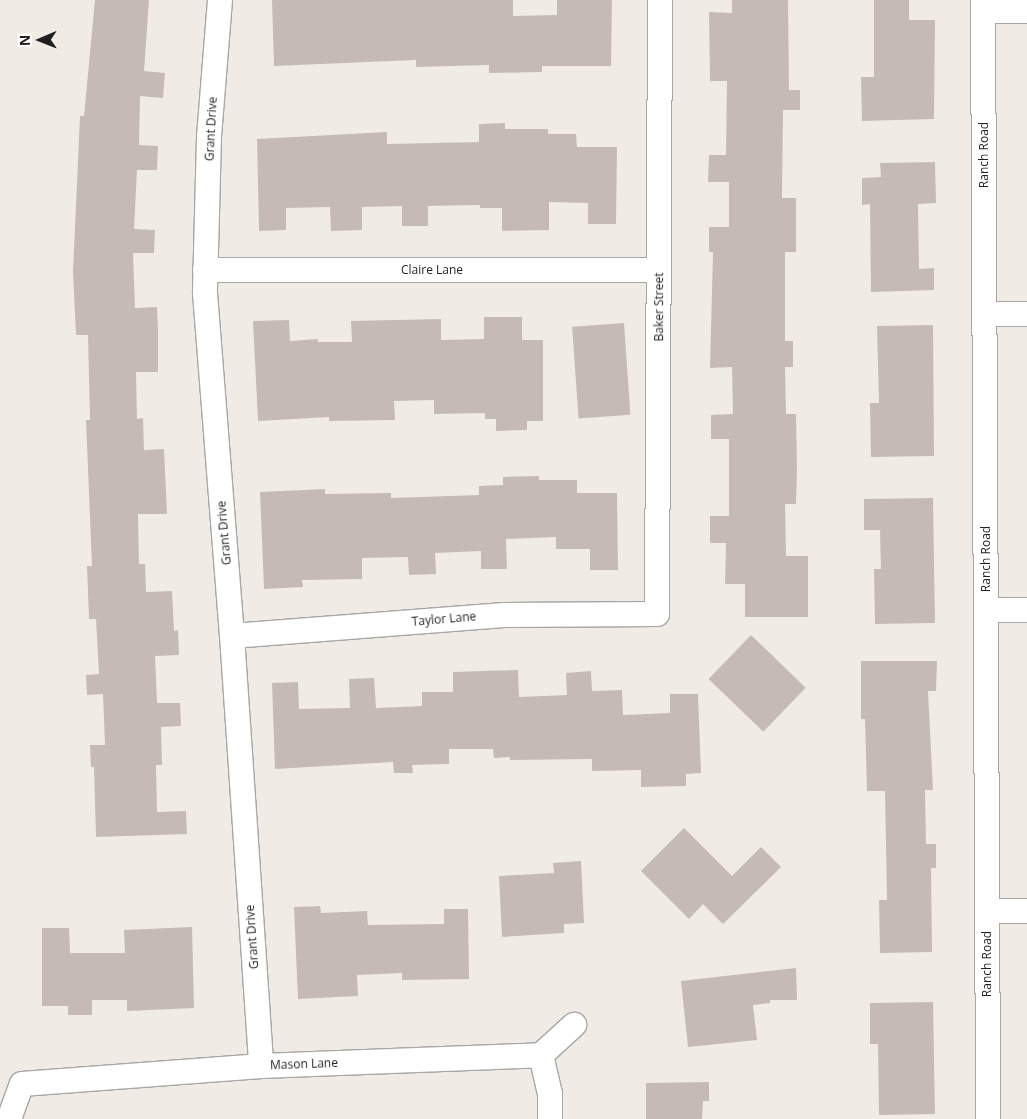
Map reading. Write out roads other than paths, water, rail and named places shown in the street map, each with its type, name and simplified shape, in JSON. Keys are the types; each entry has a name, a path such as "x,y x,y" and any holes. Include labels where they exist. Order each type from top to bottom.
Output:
{"street":[{"name":"Grant Drive","path":"220,0 209,138 206,270 261,1066"},
{"name":"Baker Street","path":"657,614 660,0"},
{"path":"983,5 1027,10"},
{"name":"Ranch Road","path":"983,5 988,1119"},
{"name":"Claire Lane","path":"206,270 659,270"},
{"path":"984,314 1027,314"},
{"path":"986,610 1027,610"},
{"name":"Taylor Lane","path":"232,636 504,615 657,614"},
{"path":"987,911 1027,911"},
{"path":"550,1119 550,1093 541,1055 574,1024"},
{"name":"Mason Lane","path":"9,1119 22,1084 261,1066 541,1055"}]}
